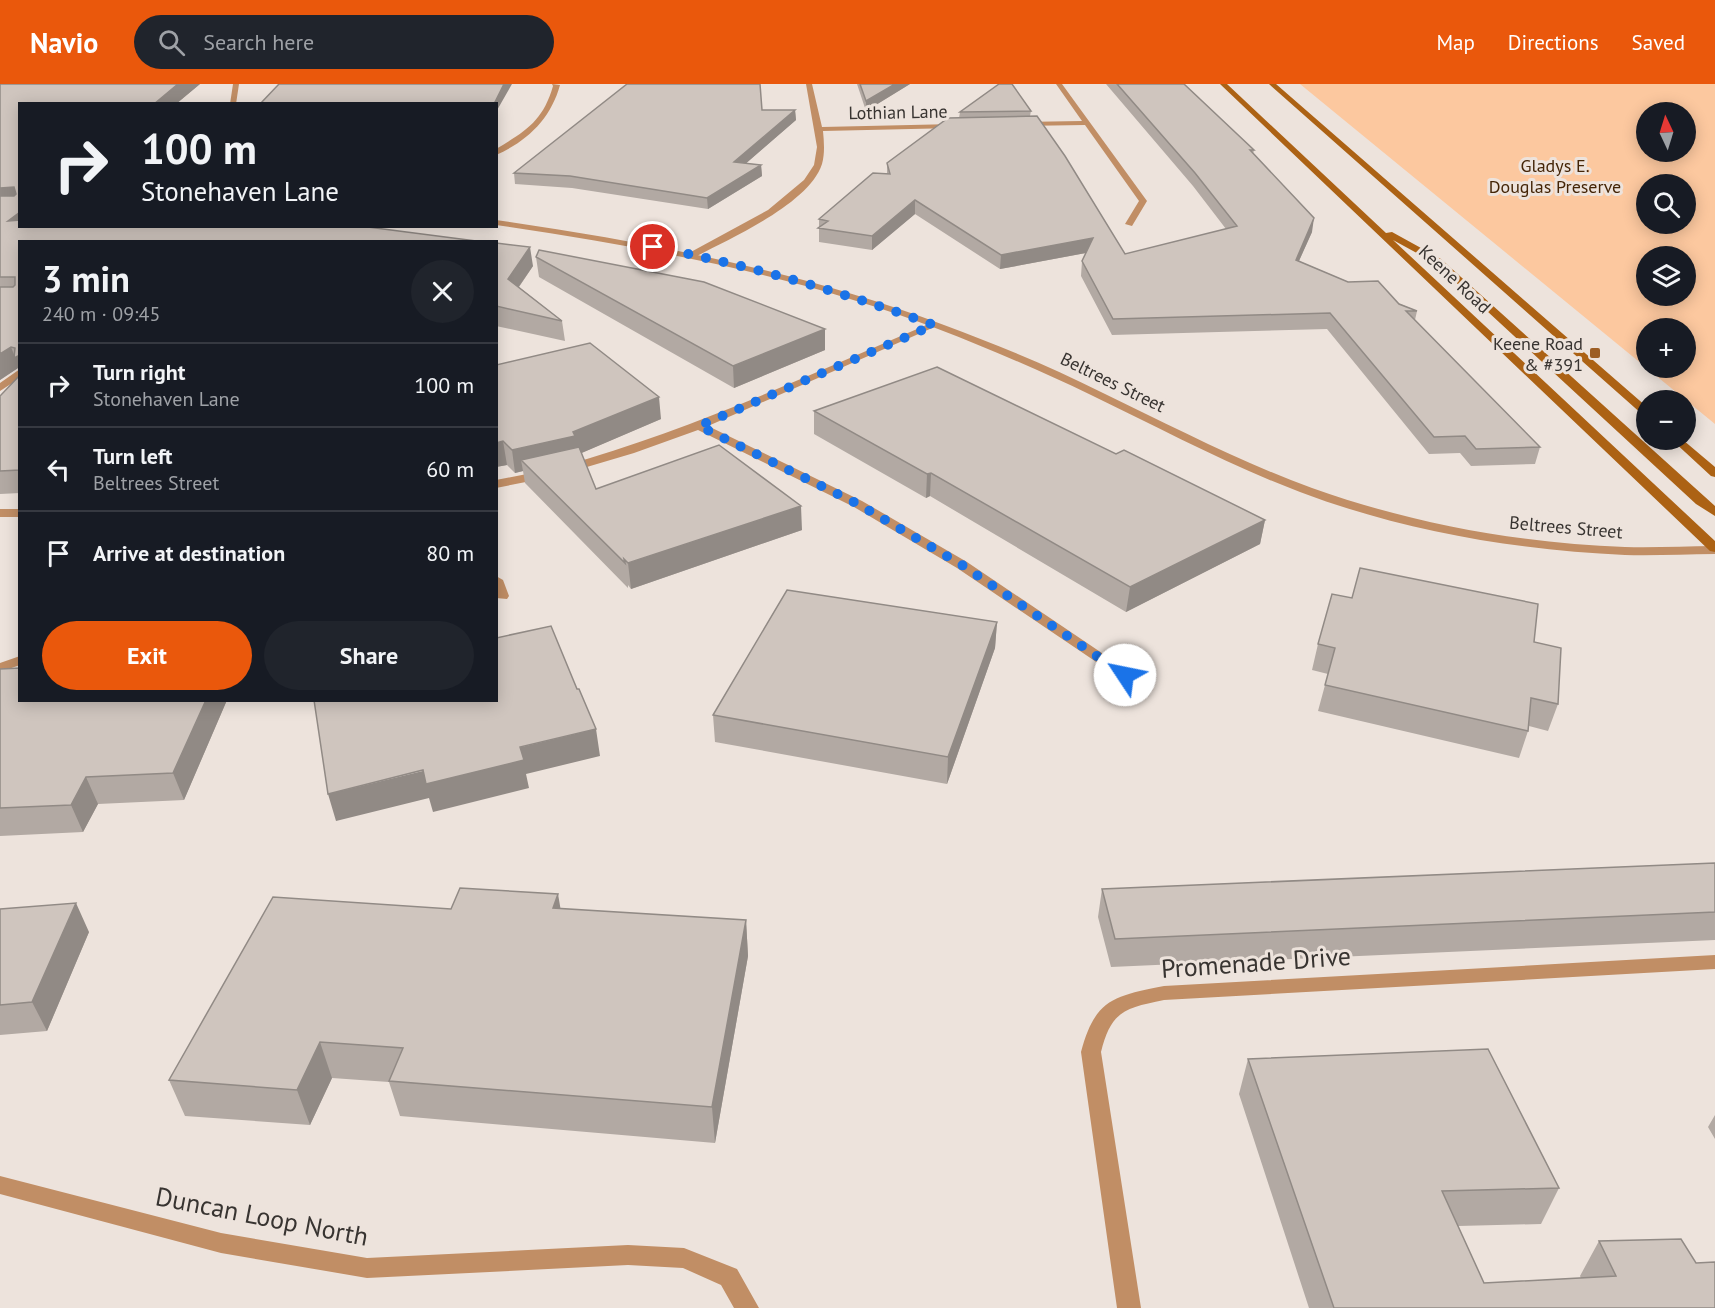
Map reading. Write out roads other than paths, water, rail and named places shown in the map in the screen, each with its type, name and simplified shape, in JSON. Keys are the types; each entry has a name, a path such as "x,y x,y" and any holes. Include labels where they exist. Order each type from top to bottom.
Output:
{"main road":[{"name":"Keene Road","path":"1223,84 1715,549"},
{"name":"Keene Road","path":"1272,84 1636,403"},
{"path":"1370,224 1438,261 1700,501 1715,512"},
{"path":"1688,450 1715,474"}],"street":[{"path":"232,102 236,84"},
{"path":"498,152 532,129 545,117 553,105 557,85 555,84"},
{"path":"692,255 771,212 799,192 816,170 822,149 809,84"},
{"path":"1059,84 1143,201 1129,224"},
{"path":"1017,124 1087,123"},
{"name":"Lothian Lane","path":"817,129 970,125"},
{"name":"Beltrees Street","path":"498,222 692,255 862,300 934,325 1067,379 1249,468 1308,491 1367,510 1483,537 1553,546 1628,551 1715,549"},
{"path":"498,484 569,468 630,451 699,426 934,325"},
{"path":"0,388 18,374"},
{"path":"699,426 858,504 962,565 1125,675"},
{"path":"0,513 18,513"},
{"path":"498,585 502,596"},
{"path":"0,668 18,661"},
{"name":"Promenade Drive","path":"1129,1308 1091,1052 1095,1029 1109,1009 1135,999 1164,993 1715,962"},
{"name":"Duncan Loop North","path":"0,1185 220,1243 367,1268 628,1255 684,1258 729,1277 747,1308"}],"place":[{"name":"Keene Road & #391","path":"1595,353"}],"park label":[{"name":"Gladys E. Douglas Preserve","path":"1555,175"}]}
